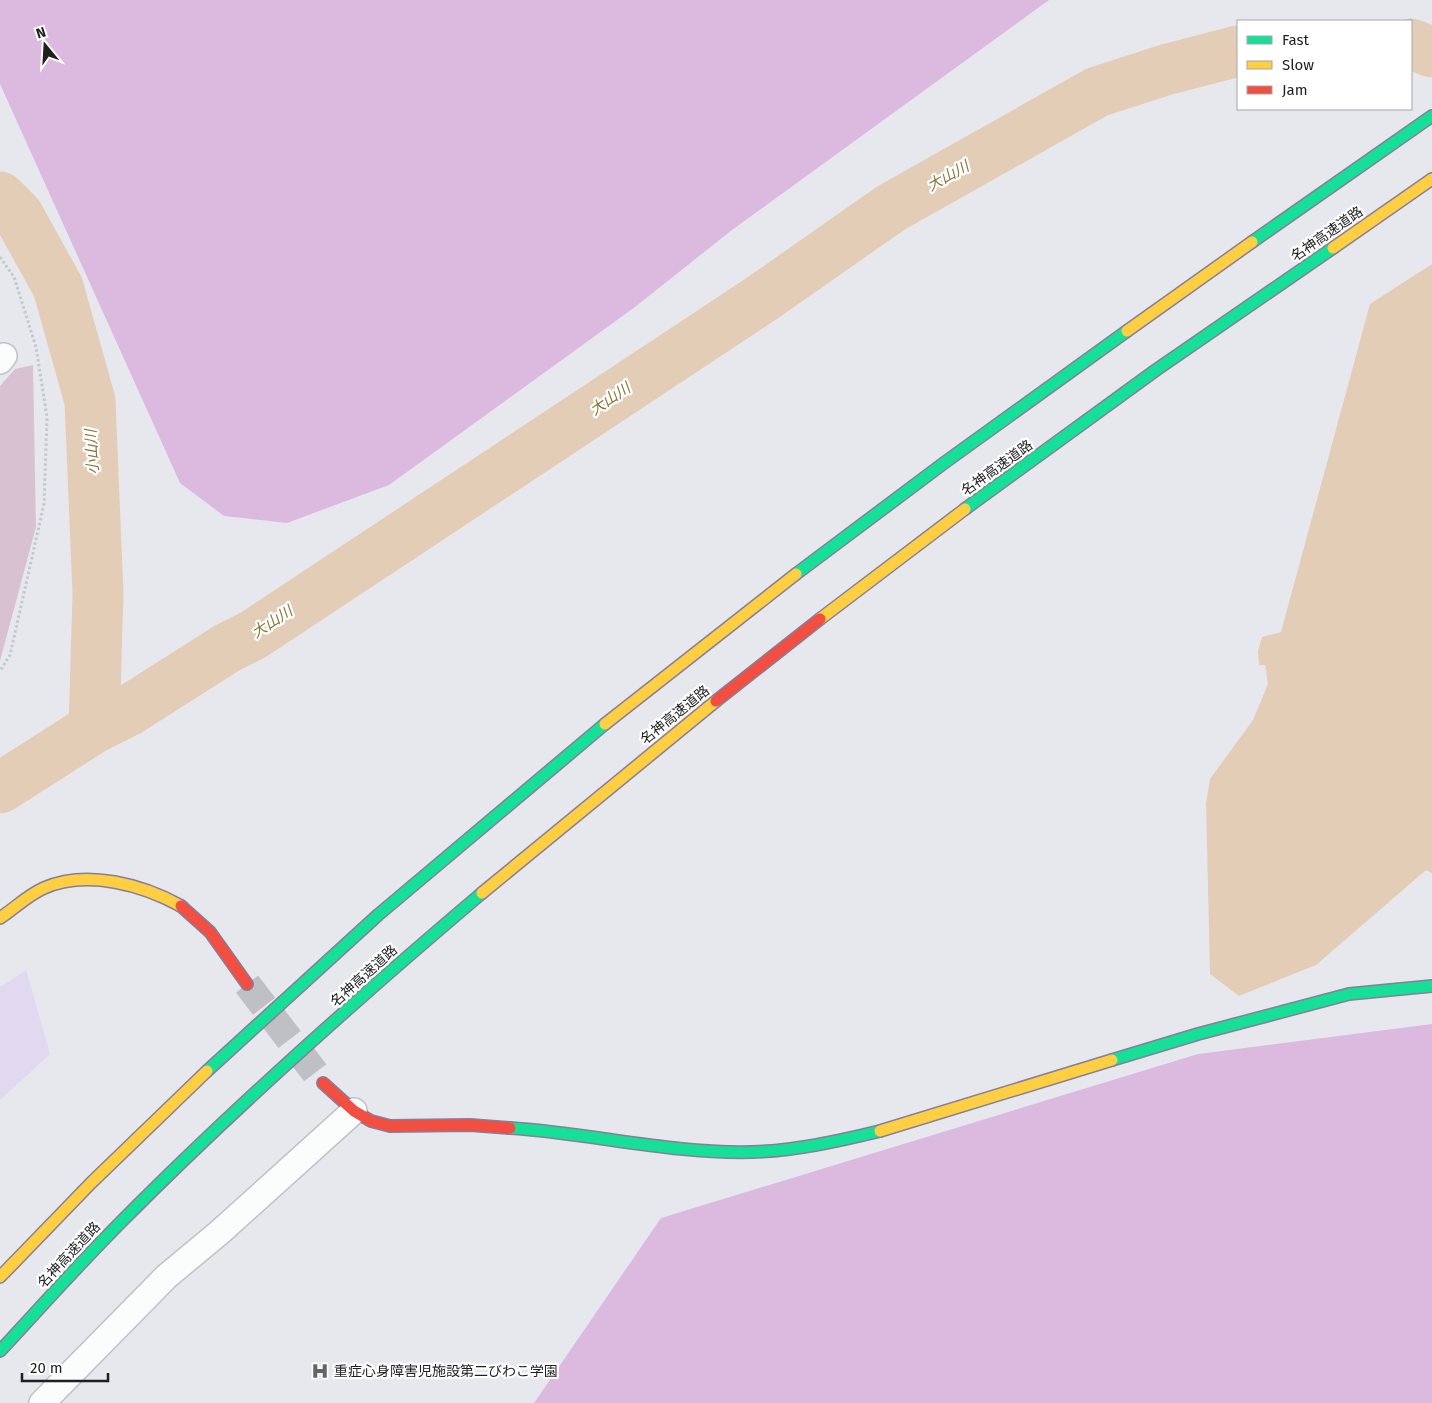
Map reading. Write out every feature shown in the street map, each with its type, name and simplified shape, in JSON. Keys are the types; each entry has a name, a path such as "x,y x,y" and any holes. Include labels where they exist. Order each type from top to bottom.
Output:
{"main road":[{"path":"0,1277 87,1186 231,1047 387,908 577,747 786,582 959,454 1222,264 1432,116"},
{"name":"名神高速道路","path":"0,1351 122,1221 267,1083 420,945 607,788 817,621 1024,466 1155,371 1432,179"},
{"path":"0,918 47,886 88,879 134,886 167,898 196,916 247,984"},
{"path":"323,1083 354,1111 371,1121 390,1126 470,1125 531,1129 705,1150 753,1152 839,1141 898,1126 1198,1034 1349,994 1432,986"}],"street":[{"path":"42,1403 167,1276 220,1232 354,1111"}],"path":[{"path":"0,257 14,278 36,347 47,417 44,504 10,655 0,671"}],"shaded area":[{"path":"0,0 1049,0 732,230 635,307 389,485 287,523 224,516 180,483 0,84"},
{"path":"1432,264 1432,873 1426,870 1316,965 1239,996 1210,974 1206,803 1210,779 1253,720 1268,684 1265,665 1259,665 1258,651 1262,637 1281,632 1370,304"},
{"path":"33,365 36,527 0,661 0,386 15,369"},
{"path":"26,970 50,1054 0,1100 0,987"},
{"path":"1432,1024 1432,1403 534,1403 661,1218 1198,1054"}],"waterway":[{"name":"大山川","path":"1412,44 1432,52"},
{"name":"大山川","path":"0,788 94,728 128,711 227,648 253,635 761,299 891,208 1097,92 1165,70 1237,51"},
{"name":"小山川","path":"0,197 18,215 58,287 90,401 98,594 94,728"}],"tunnel":[{"path":"247,984 323,1083"}],"traffic: fast":[{"path":"1252,242 1432,116"},
{"path":"965,509 1156,370 1333,248"},
{"path":"796,574 944,463 1127,331"},
{"path":"207,1071 378,915 605,724"},
{"path":"0,1351 106,1237 253,1094 389,972 482,893"},
{"path":"1112,1060 1198,1034 1349,994 1432,986"},
{"path":"510,1128 570,1134 661,1147 722,1152 752,1152 800,1148 880,1131"}],"traffic: slow":[{"path":"1333,248 1432,179"},
{"path":"1127,331 1252,242"},
{"path":"820,619 965,509"},
{"path":"605,724 796,574"},
{"path":"482,893 716,701"},
{"path":"0,918 44,888 61,882 78,880 96,880 132,886 166,898 181,906"},
{"path":"880,1131 1112,1060"},
{"path":"0,1277 91,1183 207,1071"}],"traffic: jam":[{"path":"716,701 820,619"},
{"path":"181,906 210,932 247,984"},
{"path":"323,1083 354,1111 371,1121 390,1126 470,1125 510,1128"}],"place":[{"name":"重症心身障害児施設第二びわこ学園","path":"320,1371"}]}
